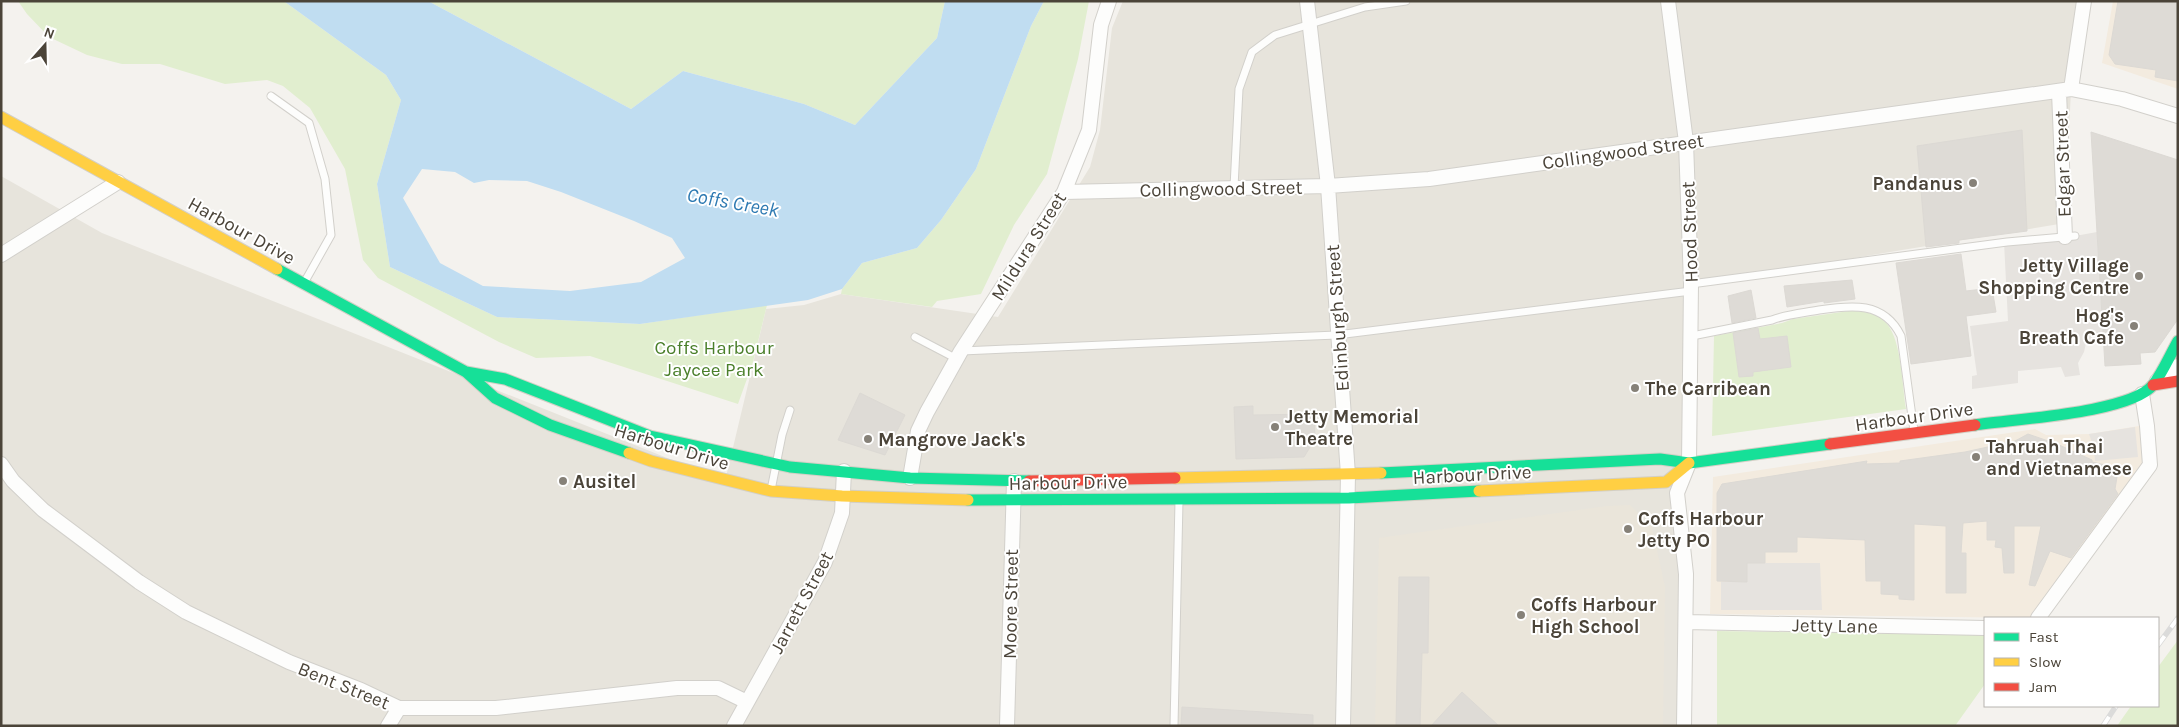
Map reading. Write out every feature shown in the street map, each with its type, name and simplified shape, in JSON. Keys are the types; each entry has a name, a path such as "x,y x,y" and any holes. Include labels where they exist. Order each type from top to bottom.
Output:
{"street":[{"name":"Mildura Street","path":"910,478 918,431 959,355 1064,192 1089,130 1101,25 1109,1"},
{"name":"Edinburgh Street","path":"1307,1 1328,186 1348,475 1344,726"},
{"name":"Hood Street","path":"1668,1 1686,142 1692,336 1689,463"},
{"name":"Edgar Street","path":"2070,237 2065,90 2084,1"},
{"name":"Collingwood Street","path":"1064,192 1328,186 1429,179 2065,90 2122,99 2178,116"},
{"name":"Harbour Drive","path":"1,117 466,372 495,398 550,426 651,461 771,491 842,496 1012,501 1349,498 1666,482 1689,463"},
{"path":"1,255 118,182"},
{"name":"Harbour Drive","path":"466,372 505,378 650,436 776,464 910,478 1014,482 1348,475 1660,459 1689,463 2114,406 2142,394 2153,384 2178,341"},
{"path":"2153,384 2178,366"},
{"path":"2153,384 2177,382"},
{"path":"2039,617 2150,465 2142,394"},
{"path":"1684,726 1686,574 1677,493 1689,463"},
{"name":"Bent Street","path":"1,464 13,480 43,510 138,582 186,612 289,662 361,690 399,708 496,708 677,688 718,688 747,702"},
{"name":"Jarrett Street","path":"734,726 825,562 842,513 844,472"},
{"name":"Moore Street","path":"1007,726 1014,482"},
{"name":"Jetty Lane","path":"1686,622 1984,628"},
{"path":"388,726 399,708"}],"lane":[{"path":"1234,188 1238,89 1252,52 1275,34 1365,7 1406,1"},
{"path":"272,96 309,123 325,179 331,235 303,283"},
{"path":"915,337 959,355 1337,335 1691,288 2007,242 2070,237"},
{"path":"1692,336 1784,316 1842,306 1874,309 1893,322 1900,336 1914,434"},
{"path":"771,491 790,410"},
{"path":"1174,726 1179,499"}],"shaded area":[{"path":"1123,1 2084,1 2071,89 2065,223 1691,285 1689,463 1677,493 1684,726 1,726 1,176 102,233 725,481 766,309 804,305 841,294 998,317 1090,167 1100,130 1112,28"},
{"path":"2113,1 2178,1 2178,89 2102,63"},
{"path":"2097,232 2103,338 2086,343 2078,363 2080,375 2065,377 2061,367 2018,371 2018,383 1972,389 1972,376 1977,375 1970,326 2008,321 2004,242 2075,236"},
{"path":"2139,426 2144,464 2142,473 2031,617 1710,614 1713,477 2035,429 2046,435 2089,434"},
{"path":"2135,427 2138,457 2095,461 2094,448 2089,434"},
{"name":"Coffs Harbour High School","path":"1630,505 1652,527 1665,587 1663,726 1375,726 1379,538 1607,506"},
{"path":"1747,563 1820,563 1822,610 1721,610 1721,582 1747,582"}],"green space":[{"name":"Coffs Harbour Jaycee Park","path":"18,1 285,2 386,75 401,100 377,184 390,267 497,317 640,324 767,305 753,362 738,404 590,356 536,358 499,342 378,278 363,260 345,169 310,108 283,86 267,80 225,84 160,64 122,64 87,55 49,37 27,14"},
{"path":"428,1 945,1 937,38 855,125 804,104 683,71 631,109"},
{"path":"1044,1 1089,1 1078,59 1047,174 1014,225 981,294 937,301 932,307 841,294 842,289 862,263 917,248 941,220 976,169 1031,26"},
{"path":"1849,311 1876,315 1889,327 1898,348 1906,409 1712,436 1714,336 1782,323 1793,319"},
{"path":"1717,631 1984,635 1984,685 1955,726 1717,726"},
{"path":"2178,640 2178,726 2117,726 2130,707 2159,707 2159,666"}],"water":[{"name":"Coffs Creek","path":"279,1 428,1 631,109 683,71 804,104 855,125 937,38 945,1 1044,1 1031,26 976,169 941,220 917,248 862,263 842,289 808,300 640,324 497,317 390,267 377,184 401,100 386,75 285,2","holes":["422,169 455,172 474,183 489,180 527,181 561,192 672,238 685,258 641,282 570,291 483,286 440,263 403,198"]}],"building":[{"path":"2118,1 2178,1 2178,81 2155,77 2156,70 2115,64 2109,55"},
{"name":"Pandanus","path":"2022,130 2027,231 1959,240 1959,243 1926,247 1917,146"},
{"name":"Jetty Village Shopping Centre","path":"2091,132 2178,160 2178,319 2155,352 2140,353 2141,364 2105,366"},
{"path":"1961,254 1966,291 1992,288 1996,312 1966,316 1971,356 1911,364 1896,263"},
{"path":"1852,280 1855,299 1824,303 1824,301 1787,307 1784,286"},
{"path":"1751,290 1756,318 1732,323 1728,296"},
{"path":"1758,328 1760,339 1787,336 1791,367 1753,372 1753,376 1739,377 1733,333"},
{"path":"860,393 905,415 885,455 838,440"},
{"name":"Jetty Memorial Theatre","path":"1253,406 1253,415 1314,414 1315,439 1304,457 1236,459 1234,407"},
{"path":"2028,434 2057,444 2092,460 2092,462 2110,466 2117,477 2115,489 2118,494 2071,558 2050,551 2035,586 2029,585 2041,526 2014,526 2014,573 2004,573 2002,548 1995,547 1996,540 1987,540 1987,521 1963,523 1961,553 1966,553 1966,593 1946,593 1946,526 1914,524 1914,600 1899,599 1899,595 1881,594 1881,581 1866,581 1865,540 1797,537 1797,552 1765,552 1765,563 1747,563 1747,582 1717,581 1717,493 1722,484 1867,461 1866,464 1900,463 1900,461 1965,452 2015,441"},
{"path":"1399,577 1429,577 1428,653 1422,653 1420,726 1396,726"},
{"path":"1462,692 1499,726 1431,726"},
{"path":"1182,707 1313,715 1313,726 1181,726"}],"railway":[{"path":"2159,644 2178,618"},
{"path":"2103,726 2115,707"}],"traffic: fast":[{"path":"277,269 466,372 495,398 550,425 629,453"},
{"path":"1975,425 2070,413 2121,402 2140,395 2157,380 2178,341"},
{"path":"466,372 505,379 650,436 790,467 910,478 1029,481"},
{"path":"1381,473 1660,459 1689,463 1830,444"},
{"path":"968,500 1349,498 1479,491"}],"traffic: slow":[{"path":"1,117 277,269"},
{"path":"629,453 651,461 771,491 842,496 968,500"},
{"path":"1479,491 1666,482 1689,463"},
{"path":"1175,478 1381,473"}],"traffic: jam":[{"path":"2153,385 2178,381"},
{"path":"1830,444 1975,425"},
{"path":"1029,481 1175,478"}],"place":[{"name":"Pandanus","path":"1973,183"},
{"name":"Jetty Village Shopping Centre","path":"2139,276"},
{"name":"Hog's Breath Cafe","path":"2134,326"},
{"name":"The Carribean","path":"1635,388"},
{"name":"Jetty Memorial Theatre","path":"1275,427"},
{"name":"Mangrove Jack's","path":"868,439"},
{"name":"Tahruah Thai and Vietnamese","path":"1976,457"},
{"name":"Ausitel","path":"563,481"},
{"name":"Coffs Harbour Jetty PO","path":"1628,529"},
{"name":"Coffs Harbour High School","path":"1521,615"}]}
